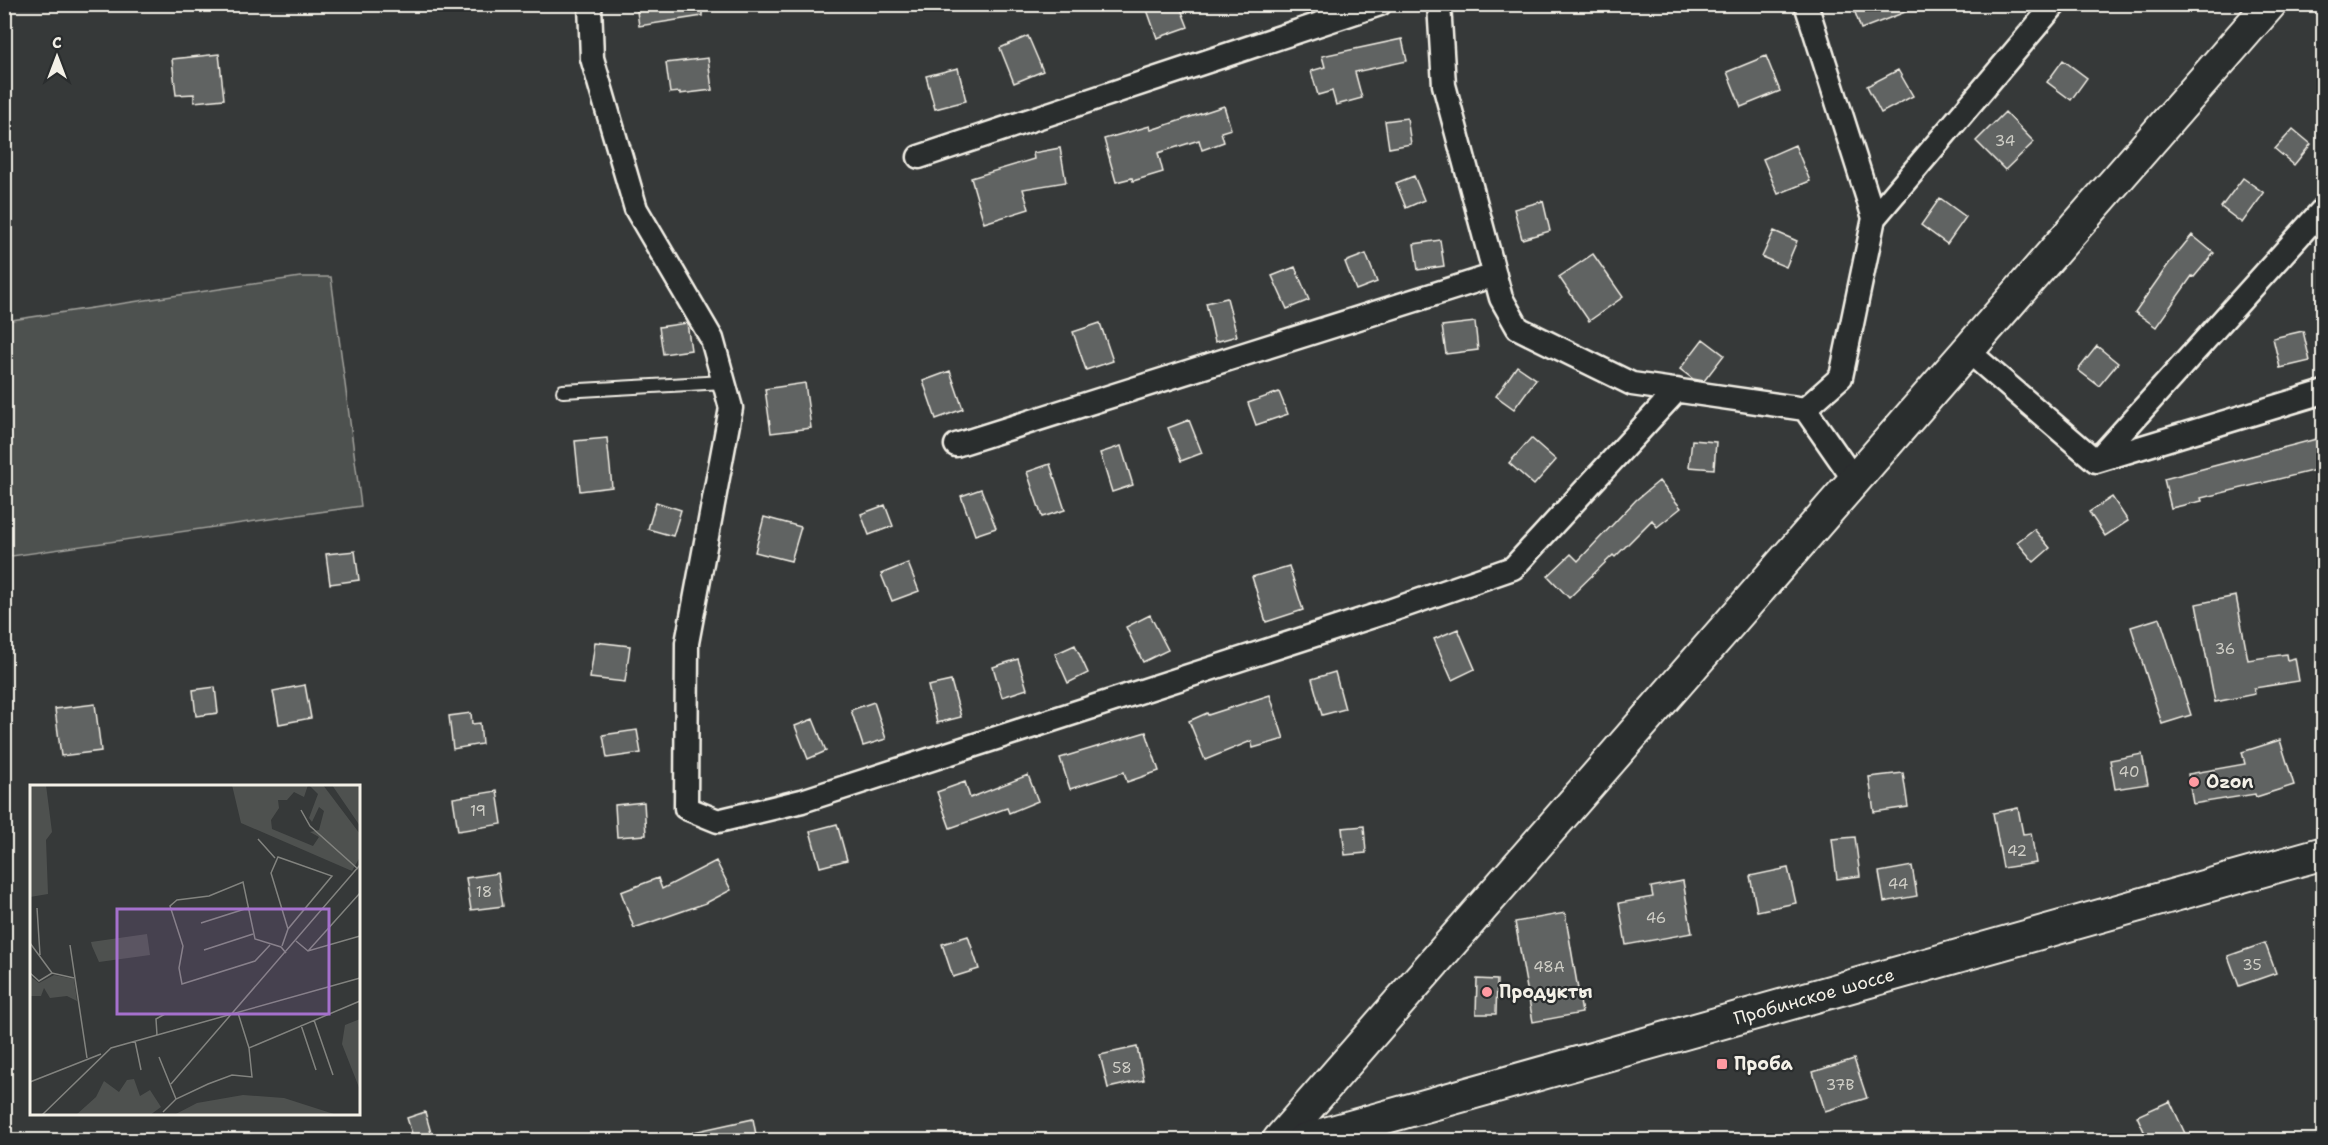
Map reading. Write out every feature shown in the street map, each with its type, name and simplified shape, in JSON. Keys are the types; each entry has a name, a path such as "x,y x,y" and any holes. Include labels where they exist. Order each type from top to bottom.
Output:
{"street":[{"path":"590,4 592,58 636,209 712,339 731,408 687,643 686,808 718,821 802,801 1392,610 1513,568 1677,390"},
{"path":"919,157 1380,4"},
{"path":"1439,4 1444,85 1501,298 1518,328 1632,384 1805,409 1855,481"},
{"path":"1806,4 1874,218"},
{"path":"1805,409 1841,377 1874,218 2055,4"},
{"path":"1279,1140 2270,4"},
{"path":"2096,461 2324,208"},
{"path":"956,445 1495,275"},
{"path":"1968,351 2096,461"},
{"path":"2096,461 2324,392"},
{"name":"Пробинское шоссе","path":"1320,1138 2324,853"}],"lane":[{"path":"563,391 724,382"}],"shaded area":[{"path":"300,277 331,277 361,506 5,557 5,321"}],"building":[{"path":"636,4 702,4 702,16 639,26"},
{"path":"1145,4 1179,4 1188,27 1157,38"},
{"path":"1852,4 1921,4 1921,6 1861,29"},
{"path":"1028,36 1043,71 1014,83 1000,48"},
{"path":"1402,39 1407,61 1355,72 1362,98 1336,105 1332,91 1318,95 1311,71 1325,67 1322,56"},
{"path":"219,54 224,99 194,102 194,94 176,95 172,59"},
{"path":"1766,56 1780,91 1741,107 1727,72"},
{"path":"708,58 712,90 670,93 666,63"},
{"path":"2063,60 2087,78 2071,100 2047,82"},
{"path":"958,68 966,101 935,109 926,76"},
{"path":"1898,70 1913,96 1881,113 1867,86"},
{"path":"1224,106 1231,129 1221,132 1224,142 1202,150 1199,140 1158,153 1163,172 1133,181 1132,178 1116,182 1104,139 1150,126 1151,130"},
{"path":"2005,112 2034,142 2005,170 1976,141"},
{"path":"1407,118 1411,144 1389,148 1385,121"},
{"path":"2293,129 2311,144 2294,165 2275,149"},
{"path":"1795,145 1810,181 1778,194 1763,159"},
{"path":"1060,148 1066,182 1023,189 1029,209 984,223 971,178 1034,159 1033,153"},
{"path":"1414,176 1424,200 1406,208 1396,183"},
{"path":"2243,178 2264,193 2242,223 2221,207"},
{"path":"1940,198 1966,217 1947,244 1921,225"},
{"path":"1543,201 1550,231 1522,239 1514,209"},
{"path":"1774,231 1797,241 1786,267 1762,257"},
{"path":"2192,235 2214,253 2194,277 2192,276 2156,327 2135,312"},
{"path":"1440,240 1444,266 1418,270 1414,244"},
{"path":"1366,254 1377,282 1356,290 1345,262"},
{"path":"1593,254 1623,297 1589,321 1559,277"},
{"path":"1295,267 1309,300 1287,309 1272,276"},
{"path":"1227,298 1237,336 1215,342 1206,303"},
{"path":"1475,322 1478,350 1446,354 1442,326"},
{"path":"687,323 691,350 663,354 659,327"},
{"path":"1100,323 1113,361 1086,370 1073,332"},
{"path":"2303,331 2310,361 2280,368 2273,338"},
{"path":"1703,339 1724,355 1704,381 1693,379 1680,369"},
{"path":"2097,346 2118,363 2099,386 2078,370"},
{"path":"1517,366 1536,379 1514,409 1496,396"},
{"path":"950,371 963,409 936,419 923,381"},
{"path":"805,383 811,428 771,433 765,389"},
{"path":"1279,392 1288,414 1256,425 1248,403"},
{"path":"1189,420 1202,453 1181,461 1168,428"},
{"path":"2324,437 2324,468 2201,498 2202,501 2171,508 2164,479"},
{"path":"607,438 612,487 580,491 575,441"},
{"path":"1531,438 1556,460 1534,485 1509,463"},
{"path":"1692,440 1716,442 1714,469 1689,467"},
{"path":"1121,446 1133,485 1112,492 1100,453"},
{"path":"1050,464 1065,510 1042,517 1027,472"},
{"path":"1659,481 1681,508 1657,527 1652,520 1569,598 1548,576 1571,554 1578,561 1636,500"},
{"path":"981,489 996,528 975,535 961,496"},
{"path":"2112,497 2128,521 2105,536 2089,512"},
{"path":"656,502 681,510 673,536 648,529"},
{"path":"885,505 893,526 869,535 861,514"},
{"path":"764,517 801,527 791,561 755,552"},
{"path":"2034,529 2050,548 2034,562 2017,542"},
{"path":"355,551 359,580 330,584 326,554"},
{"path":"908,563 919,591 892,601 881,574"},
{"path":"1289,566 1303,610 1266,622 1252,577"},
{"path":"2236,596 2248,660 2286,654 2287,660 2295,658 2299,681 2254,688 2255,694 2215,702 2196,604"},
{"path":"1150,615 1168,650 1143,662 1126,627"},
{"path":"2160,618 2191,715 2162,724 2131,627"},
{"path":"1458,629 1475,669 1452,680 1434,639"},
{"path":"595,642 630,646 625,682 590,678"},
{"path":"1075,645 1088,673 1068,683 1055,654"},
{"path":"1018,659 1027,689 1002,697 993,667"},
{"path":"1335,672 1345,709 1322,715 1312,679"},
{"path":"951,681 961,717 937,723 928,686"},
{"path":"305,685 311,718 279,724 273,691"},
{"path":"215,687 218,713 196,716 193,690"},
{"path":"1270,695 1284,739 1253,748 1251,741 1205,760 1189,721 1207,713 1208,715"},
{"path":"874,702 886,739 863,746 851,710"},
{"path":"95,704 101,751 61,756 55,709"},
{"path":"471,713 472,724 480,723 482,744 453,749 449,716"},
{"path":"813,719 826,751 808,759 795,726"},
{"path":"637,730 641,753 607,758 603,735"},
{"path":"1146,732 1159,771 1127,782 1124,772 1070,789 1060,758"},
{"path":"2280,740 2294,785 2256,797 2255,794 2193,804 2188,774 2245,764 2242,752"},
{"path":"2142,754 2148,784 2115,789 2110,760"},
{"path":"1903,773 1908,807 1874,812 1869,777"},
{"path":"1028,775 1038,801 1009,813 1007,808 950,828 937,792 965,782 970,798"},
{"path":"497,791 502,824 458,831 453,798"},
{"path":"644,802 646,835 617,837 615,805"},
{"path":"2018,808 2023,834 2031,833 2036,863 2003,868 1993,813"},
{"path":"837,824 847,860 820,867 810,831"},
{"path":"1364,826 1366,853 1345,855 1342,828"},
{"path":"1855,837 1860,876 1837,879 1832,839"},
{"path":"716,861 731,890 706,903 634,928 621,892 658,878 662,889"},
{"path":"1912,866 1917,896 1884,902 1879,872"},
{"path":"1788,868 1796,903 1757,911 1750,876"},
{"path":"498,873 503,906 471,910 466,878"},
{"path":"1683,881 1692,933 1626,945 1619,903 1653,897 1651,887"},
{"path":"1565,913 1582,1013 1533,1022 1515,922"},
{"path":"968,936 979,969 953,977 942,944"},
{"path":"2265,943 2276,973 2239,986 2228,956"},
{"name":"Продукты","path":"1477,979 1497,980 1496,1014 1476,1014"},
{"path":"1137,1047 1144,1080 1108,1088 1100,1055"},
{"path":"1854,1059 1867,1098 1825,1111 1813,1072"},
{"path":"2170,1101 2188,1140 2148,1140 2137,1116"},
{"path":"425,1112 433,1140 414,1140 407,1118"},
{"path":"753,1119 757,1140 694,1140 693,1132"}],"place":[{"name":"Ozon","path":"2194,782"},
{"name":"Продукты","path":"1487,992"},
{"name":"Проба","path":"1722,1064"}]}
